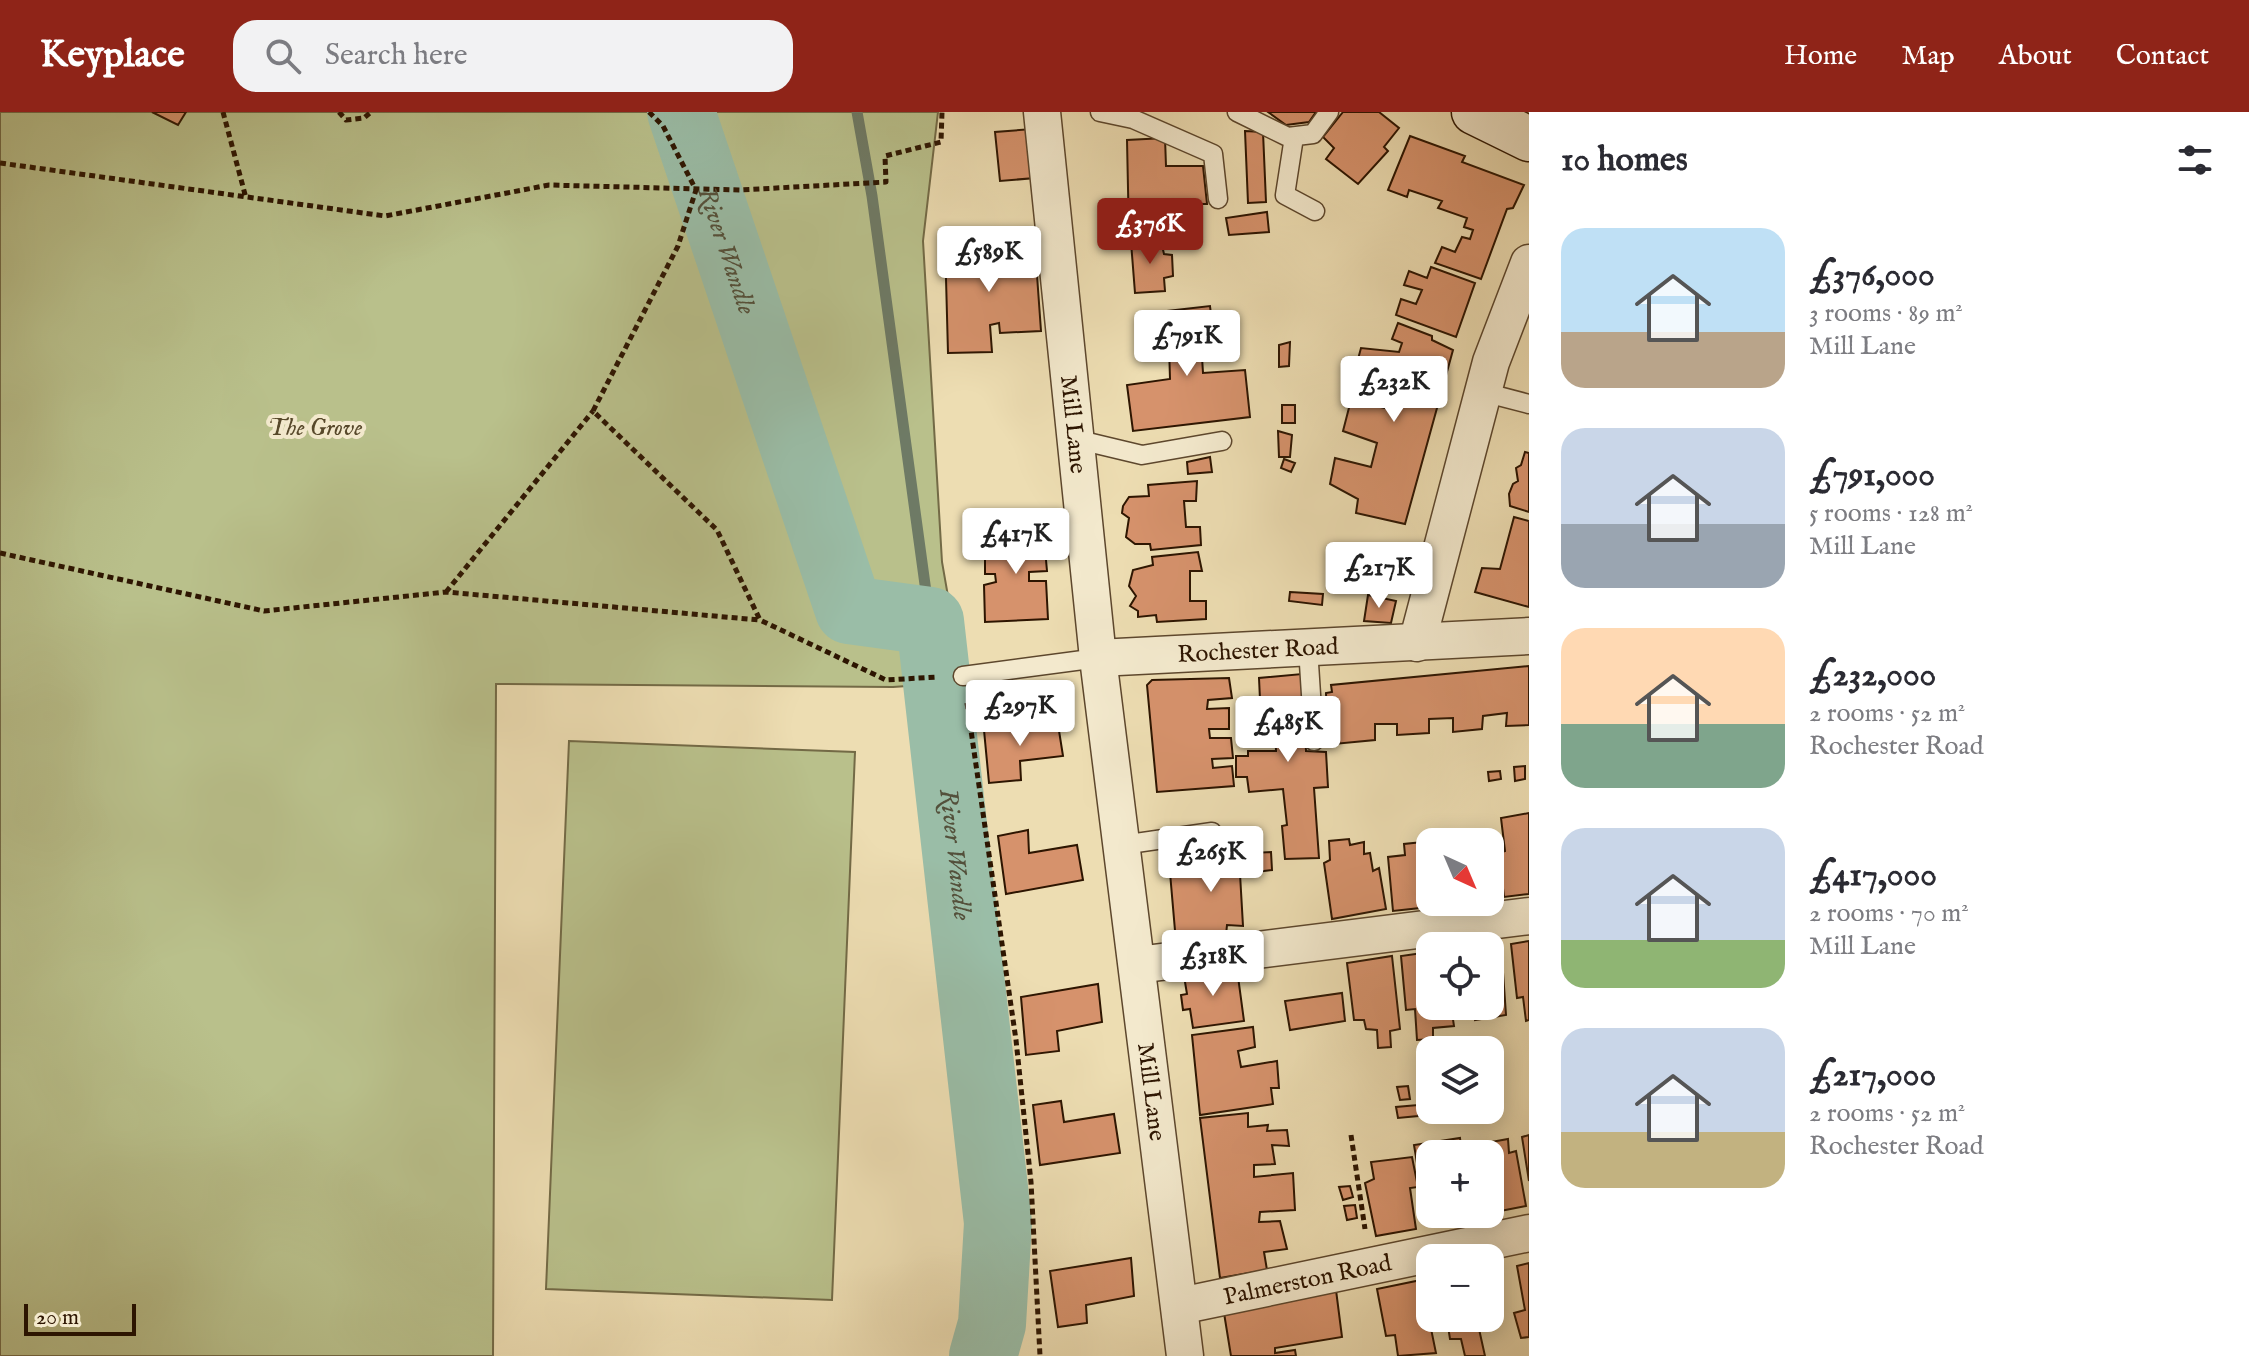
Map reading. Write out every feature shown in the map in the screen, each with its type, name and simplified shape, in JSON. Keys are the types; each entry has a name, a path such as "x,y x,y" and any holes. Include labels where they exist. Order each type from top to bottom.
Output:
{"main road":[{"path":"1474,112 1529,139"}],"street":[{"name":"Mill Lane","path":"1050,113 1075,439 1098,658 1185,1356"},
{"path":"1417,643 1483,392 1529,263"},
{"name":"Rochester Road","path":"1098,658 1529,636"},
{"path":"1137,965 1529,916"},
{"name":"Palmerston Road","path":"1180,1306 1529,1233"}],"lane":[{"path":"1100,112 1133,119 1213,154 1218,199"},
{"path":"1237,112 1288,137 1313,134 1329,112"},
{"path":"1294,137 1285,195 1315,211"},
{"path":"1483,392 1529,404"},
{"path":"1075,439 1142,455 1222,441"},
{"path":"1308,648 1314,741"},
{"path":"963,676 1098,658"},
{"path":"1122,845 1212,832"}],"path":[{"path":"223,112 246,198"},
{"path":"339,112 346,120 364,118 371,112"},
{"path":"446,592 593,411 678,246 696,190 663,126 649,112"},
{"path":"0,163 385,216 549,185 740,190 886,182 885,156 941,142 942,112"},
{"path":"593,411 717,530 760,620"},
{"path":"0,553 264,611 446,592 760,620 886,680 942,677"},
{"path":"963,676 1016,1040 1031,1182 1040,1356"},
{"path":"1351,1135 1370,1266"}],"green space":[{"name":"The Grove","path":"0,112 938,112 923,241 942,562 963,682 893,687 496,684 493,1356 0,1356"},
{"path":"569,741 855,752 832,1300 546,1289"}],"building":[{"path":"152,112 186,112 178,125"},
{"path":"1268,112 1316,112 1309,122 1286,125"},
{"path":"1343,112 1379,112 1399,128 1384,147 1388,151 1358,184 1326,159 1334,148 1323,137"},
{"path":"1032,129 1035,178 1000,181 995,132"},
{"path":"1245,131 1263,132 1266,202 1248,203"},
{"path":"1410,136 1465,156 1462,162 1524,185 1513,208 1507,209 1481,279 1435,263 1442,247 1455,252 1462,237 1470,239 1473,230 1464,227 1467,218 1438,208 1442,201 1409,190 1407,197 1388,190"},
{"path":"1165,138 1166,166 1203,166 1207,204 1191,204 1191,233 1129,236 1127,140"},
{"path":"1267,212 1269,232 1229,235 1226,218"},
{"path":"984,239 987,266 996,266 995,250 1035,247 1041,331 1000,333 999,323 990,325 992,352 948,353 945,241"},
{"path":"1161,241 1164,254 1172,255 1173,276 1164,278 1165,291 1135,293 1131,242"},
{"path":"1431,267 1475,283 1456,337 1396,315 1401,299 1416,304 1422,290 1404,285 1409,271 1427,278"},
{"path":"1210,306 1214,340 1201,341 1203,373 1245,370 1250,417 1133,431 1127,385 1170,379 1169,346 1150,345 1150,313"},
{"path":"1398,323 1432,336 1432,340 1453,350 1405,524 1356,513 1358,499 1330,484 1335,458 1371,467 1377,443 1343,431 1351,400 1385,408 1392,385 1354,374 1361,348 1399,352 1402,343 1392,339"},
{"path":"1290,342 1289,366 1279,367 1279,345"},
{"path":"1282,405 1295,405 1295,423 1282,423"},
{"path":"1278,431 1292,435 1290,457 1279,457"},
{"path":"1525,452 1529,453 1529,512 1510,506 1509,494 1513,484 1518,481 1516,468 1521,465"},
{"path":"1210,457 1212,472 1188,474 1187,462"},
{"path":"1284,459 1295,463 1291,472 1281,468"},
{"path":"1197,481 1196,501 1184,501 1186,527 1200,527 1201,545 1151,550 1150,544 1135,544 1126,537 1129,518 1122,513 1129,497 1149,496 1148,485"},
{"path":"1514,517 1529,521 1529,607 1475,592 1482,568 1500,569"},
{"path":"1043,527 1047,571 1029,572 1029,581 1046,581 1048,619 985,622 984,585 996,582 995,574 985,574 985,536"},
{"path":"1198,552 1202,571 1190,571 1190,601 1206,601 1206,619 1157,622 1156,615 1138,617 1138,611 1130,606 1136,596 1129,586 1133,570 1153,565 1152,557"},
{"path":"1290,592 1323,594 1322,605 1289,601"},
{"path":"1368,595 1396,601 1391,623 1364,621"},
{"path":"1529,666 1529,725 1506,726 1507,713 1483,716 1482,729 1453,732 1453,718 1429,719 1429,733 1397,735 1397,724 1375,724 1375,740 1334,744 1334,721 1327,718 1326,693 1332,692 1331,685"},
{"path":"1302,674 1306,751 1326,752 1328,787 1314,788 1319,858 1285,859 1282,826 1287,825 1283,789 1249,792 1247,777 1236,777 1236,756 1248,756 1248,751 1276,751 1275,721 1261,721 1259,678"},
{"path":"1229,678 1232,698 1208,700 1207,709 1229,708 1229,729 1209,729 1210,738 1231,738 1233,758 1212,759 1213,768 1232,766 1234,786 1157,792 1147,685 1152,680"},
{"path":"1057,718 1063,756 1020,761 1021,780 989,783 984,730"},
{"path":"1525,766 1525,779 1515,781 1514,767"},
{"path":"1500,771 1501,779 1489,781 1488,772"},
{"path":"1529,813 1529,894 1504,897 1505,851 1501,818"},
{"path":"1028,830 1029,853 1077,845 1083,880 1006,894 998,836"},
{"path":"1349,839 1350,845 1364,842 1364,854 1370,853 1373,871 1379,868 1386,909 1332,919 1324,863 1330,860 1329,841"},
{"path":"1416,843 1416,908 1393,911 1388,857 1405,855 1404,844"},
{"path":"1271,852 1272,870 1240,874 1243,926 1227,925 1226,935 1176,942 1169,861 1219,857 1220,863 1234,860 1234,854"},
{"path":"1529,941 1529,1020 1526,1021 1523,997 1517,998 1511,944"},
{"path":"1416,954 1416,1020 1453,1020 1454,1026 1433,1028 1433,1036 1417,1036 1415,1009 1406,1010 1401,956"},
{"path":"1392,956 1400,1029 1390,1031 1391,1047 1378,1048 1377,1030 1366,1029 1364,1020 1354,1020 1347,963"},
{"path":"1237,969 1244,1021 1193,1028 1190,1009 1183,1010 1181,995 1187,994 1184,976"},
{"path":"1098,984 1102,1022 1057,1031 1059,1051 1026,1055 1021,997"},
{"path":"1342,993 1345,1021 1290,1030 1285,1001"},
{"path":"1253,1027 1255,1047 1238,1051 1241,1067 1277,1061 1279,1088 1271,1088 1273,1104 1200,1115 1192,1035"},
{"path":"1408,1086 1410,1099 1400,1100 1397,1087"},
{"path":"1061,1101 1064,1122 1114,1114 1120,1153 1040,1165 1033,1105"},
{"path":"1416,1105 1416,1116 1398,1118 1396,1107"},
{"path":"1248,1113 1248,1127 1268,1125 1267,1131 1287,1130 1289,1146 1272,1145 1275,1164 1254,1165 1254,1177 1293,1173 1295,1210 1260,1212 1259,1222 1280,1221 1287,1249 1264,1252 1267,1270 1220,1278 1200,1118"},
{"path":"1529,1135 1529,1181 1522,1137"},
{"path":"1508,1139 1509,1153 1516,1151 1526,1206 1504,1210 1504,1140"},
{"path":"1412,1157 1416,1187 1410,1188 1416,1229 1376,1236 1365,1183 1374,1179 1371,1162"},
{"path":"1350,1186 1353,1197 1343,1200 1339,1187"},
{"path":"1355,1205 1357,1218 1347,1220 1344,1206"},
{"path":"1131,1258 1134,1296 1086,1305 1087,1323 1058,1327 1050,1271"},
{"path":"1529,1263 1529,1337 1521,1338 1514,1313 1525,1310 1517,1266"},
{"path":"1416,1281 1416,1332 1432,1332 1436,1353 1398,1356 1395,1335 1386,1336 1377,1289"},
{"path":"1336,1290 1342,1337 1275,1348 1275,1353 1295,1350 1296,1356 1231,1356 1224,1313"},
{"path":"1449,1332 1480,1332 1485,1356 1465,1356 1461,1339 1450,1339"}],"waterway":[{"name":"River Wandle","path":"681,112 849,610 930,621 998,1223 992,1324 983,1356"},
{"path":"857,112 872,196 930,621"}]}
